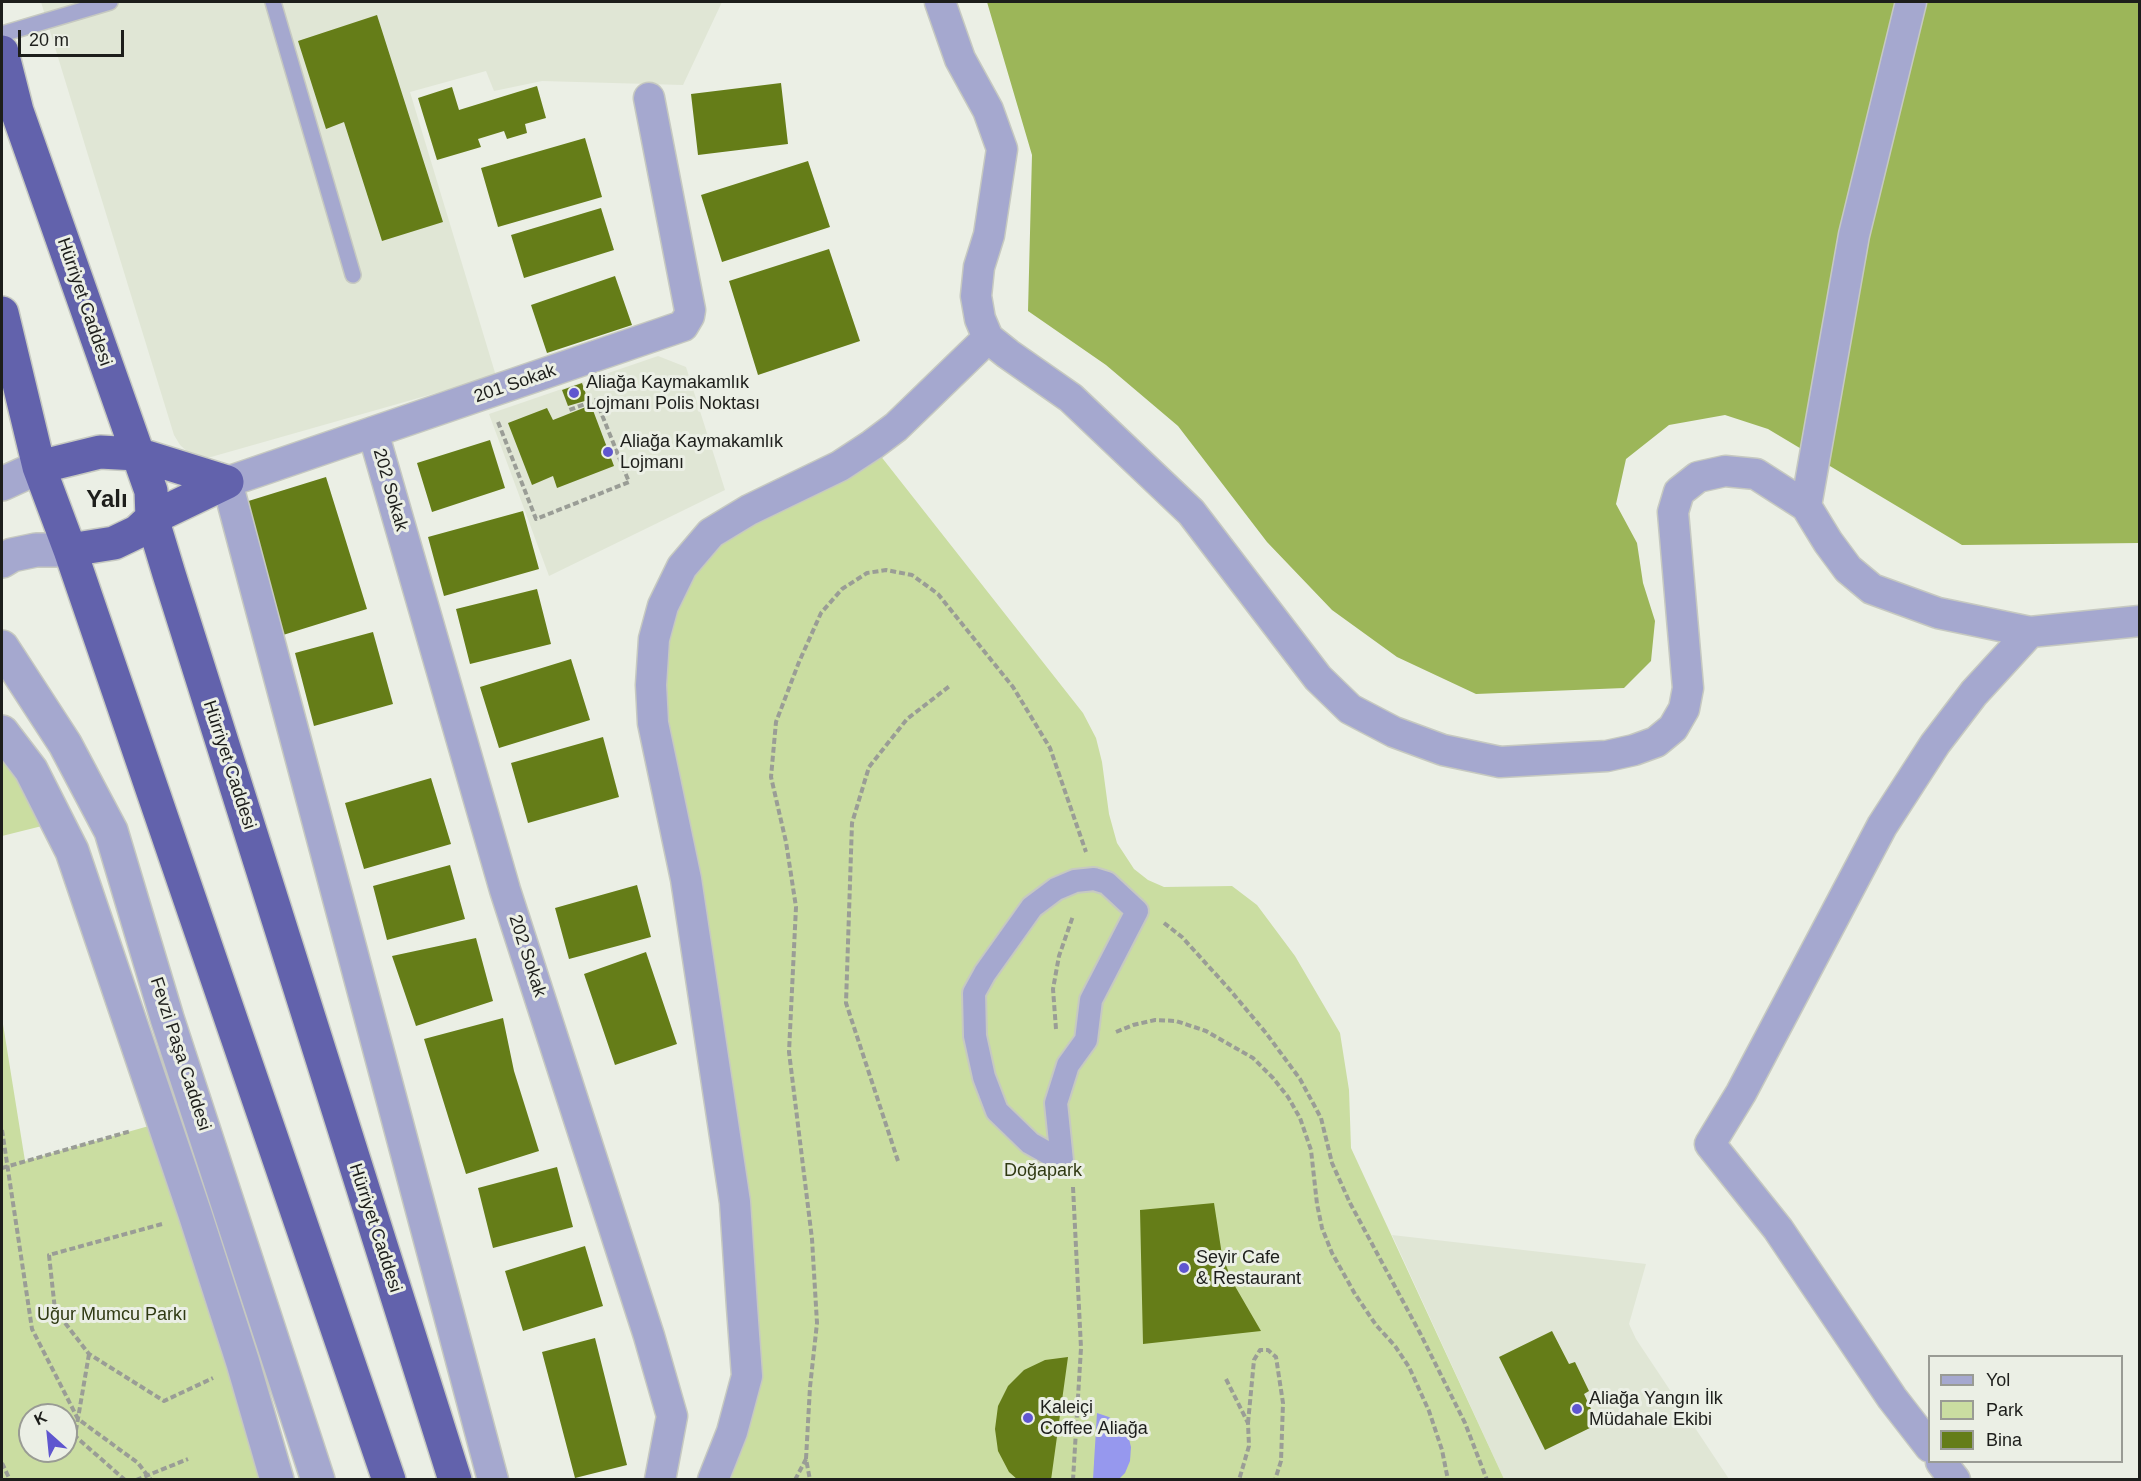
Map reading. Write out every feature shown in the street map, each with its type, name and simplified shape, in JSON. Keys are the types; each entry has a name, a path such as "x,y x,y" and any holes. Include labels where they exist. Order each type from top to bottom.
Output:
{"highway":[{"name":"Hürriyet Caddesi","path":"2,52 17,111 150,491 152,518 454,1479"},
{"path":"2,313 39,467 70,550 389,1479"},
{"path":"39,467 100,452 137,454 227,482"},
{"path":"70,550 114,543 137,532 152,518 227,482"}],"street":[{"path":"940,2 960,59 988,111 1002,149 989,235 978,267 976,296 980,319 988,338 1071,398 1191,512 1318,678 1350,709 1394,732 1443,750 1500,762 1607,756 1656,742 1673,728 1684,709 1688,688 1673,512 1679,492 1698,477 1725,471 1756,474 1806,506 1848,569 1872,589 1938,613 2030,632 2139,621"},
{"path":"1806,506 1854,235 1911,2"},
{"name":"201 Sokak","path":"227,482 678,329 687,321 690,310 649,98"},
{"path":"713,1479 732,1432 747,1376 735,1202 688,890 653,723 651,685 654,639 663,606 682,567 711,533 749,510 840,466 872,446 896,427 988,338"},
{"name":"202 Sokak","path":"373,432 505,890 650,1336 672,1416 660,1479"},
{"path":"2,484 39,467"},
{"path":"227,482 493,1479"},
{"path":"2,561 12,555 36,550 70,550"},
{"path":"1928,1446 1892,1398 1778,1230 1710,1144 1741,1093 1882,826 1935,744 1974,693 2030,632"},
{"name":"Fevzi Paşa Caddesi","path":"2,647 65,744 111,831 167,1018 318,1479"},
{"name":"Fevzi Paşa Caddesi","path":"2,732 31,770 72,851 195,1214 243,1363 277,1479"},
{"path":"1094,879 1107,883 1137,911 1091,1000 1086,1040 1068,1065 1056,1103 1062,1161 1030,1143 997,1111 984,1077 975,1036 974,993 985,972 1032,907 1056,889 1075,881 1094,879"},
{"path":"640,1479 672,1416"},
{"path":"1943,1463 1955,1479"}],"lane":[{"path":"2,34 110,2"},
{"path":"273,2 353,274"}],"path":[{"path":"496,419 536,519 629,482 596,400 569,410"},
{"path":"810,1479 806,1459 810,1387 817,1323 812,1239 789,1052 796,907 786,842 771,777 776,722 821,613 842,589 867,573 886,570 912,574 938,594 1013,687 1050,748 1084,849 1092,858"},
{"path":"898,1161 846,1003 852,823 870,767 907,719 951,685"},
{"path":"1159,919 1182,937 1230,990 1300,1079 1321,1118 1332,1162 1350,1203 1466,1423 1486,1479"},
{"path":"1109,1037 1133,1025 1155,1020 1176,1021 1206,1031 1228,1042 1253,1058 1273,1078 1300,1118 1311,1150 1317,1204 1322,1228 1332,1253 1355,1294 1409,1367 1429,1411 1442,1450 1448,1479"},
{"path":"2,1168 163,1122"},
{"path":"2,1130 32,1329 70,1403"},
{"path":"1072,1185 1081,1348 1073,1479"},
{"path":"195,1214 49,1255 55,1310 89,1354 164,1401 243,1363"},
{"path":"1239,1479 1249,1446 1248,1423 1255,1356 1260,1350 1268,1350 1276,1357 1283,1403 1281,1461 1275,1479"},
{"path":"89,1354 78,1419 138,1463 150,1477"},
{"path":"1226,1379 1248,1423"},
{"path":"78,1439 125,1479"},
{"path":"136,1479 150,1477 188,1459"},
{"path":"795,1479 806,1459"},
{"path":"2,1463 10,1479"}],"shaded area":[{"path":"41,2 722,2 683,85 542,81 494,91 486,71 410,92 496,376 211,457 200,457 189,453 174,435"},
{"name":"Aliağa Kaymakamlık Lojmanı","path":"658,356 686,367 725,490 549,576 489,414"},
{"name":"Aliağa Yangın İlk Müdahale Ekibi","path":"1392,1235 1646,1264 1629,1324 1636,1339 1729,1479 1504,1479"}],"green space":[{"path":"987,2 2139,2 2139,543 1962,545 1768,429 1725,415 1669,425 1626,459 1616,504 1637,543 1643,583 1655,621 1651,661 1624,688 1476,694 1397,657 1332,610 1267,542 1178,426 1106,365 1028,311 1032,155"},
{"name":"Doğapark","path":"872,445 1083,713 1096,738 1102,762 1109,814 1117,843 1134,869 1148,880 1164,887 1232,886 1257,905 1295,956 1340,1033 1349,1090 1351,1148 1504,1479 713,1479 747,1376 653,723 663,606 749,510"},
{"path":"2,732 58,822 2,836"},
{"name":"Uğur Mumcu Parkı","path":"2,1018 25,1161 163,1122 277,1479 2,1479"}],"water":[{"path":"1097,1413 1109,1417 1128,1435 1131,1447 1130,1461 1125,1473 1119,1479 1093,1479"}],"building":[{"path":"377,15 443,222 382,241 344,122 326,129 298,41"},
{"path":"781,83 788,144 698,155 691,94"},
{"path":"537,86 546,118 525,124 527,133 507,139 504,131 478,139 481,147 437,160 418,98 452,87 459,110"},
{"path":"585,138 602,197 498,227 481,168"},
{"path":"808,161 830,227 722,262 701,195"},
{"path":"601,208 614,250 524,278 511,235"},
{"path":"829,249 860,341 758,375 729,281"},
{"path":"615,276 632,325 547,353 531,305"},
{"name":"Aliağa Kaymakamlık Lojmanı Polis Noktası","path":"582,383 588,400 568,406 562,390"},
{"name":"Aliağa Kaymakamlık Lojmanı","path":"591,405 614,466 557,488 553,476 532,485 508,423 547,408 553,420"},
{"path":"490,440 505,488 432,512 417,463"},
{"path":"326,477 367,609 283,635 242,503"},
{"path":"523,511 539,569 444,596 428,537"},
{"path":"537,589 551,644 470,664 456,609"},
{"path":"373,632 393,704 314,726 295,653"},
{"path":"571,659 590,720 499,748 480,687"},
{"path":"603,737 619,797 528,823 511,763"},
{"path":"431,778 451,844 364,869 345,803"},
{"path":"450,865 465,919 387,940 373,886"},
{"path":"637,885 651,937 569,959 555,908"},
{"path":"476,938 493,1001 416,1026 392,956"},
{"path":"646,952 677,1044 615,1065 584,974"},
{"path":"503,1018 514,1071 539,1151 466,1174 424,1039"},
{"path":"557,1167 573,1227 493,1248 478,1188"},
{"name":"Seyir Cafe & Restaurant","path":"1214,1203 1222,1255 1232,1281 1261,1331 1143,1344 1140,1210"},
{"path":"585,1246 603,1306 523,1331 505,1271"},
{"name":"Aliağa Yangın İlk Müdahale Ekibi","path":"1552,1331 1569,1364 1575,1362 1589,1391 1584,1394 1598,1424 1545,1450 1499,1357"},
{"path":"595,1338 627,1465 575,1478 542,1352"},
{"name":"Kaleiçi Coffee Aliağa","path":"1068,1357 1051,1480 1018,1480 1009,1472 998,1451 995,1429 998,1406 1008,1386 1024,1370 1045,1360"}],"place":[{"name":"Aliağa Kaymakamlık Lojmanı Polis Noktası","path":"574,393"},
{"name":"Aliağa Kaymakamlık Lojmanı","path":"608,452"},
{"name":"Seyir Cafe & Restaurant","path":"1184,1268"},
{"name":"Aliağa Yangın İlk Müdahale Ekibi","path":"1577,1409"},
{"name":"Kaleiçi Coffee Aliağa","path":"1028,1418"}],"district":[{"name":"Yalı","path":"107,500"}]}
